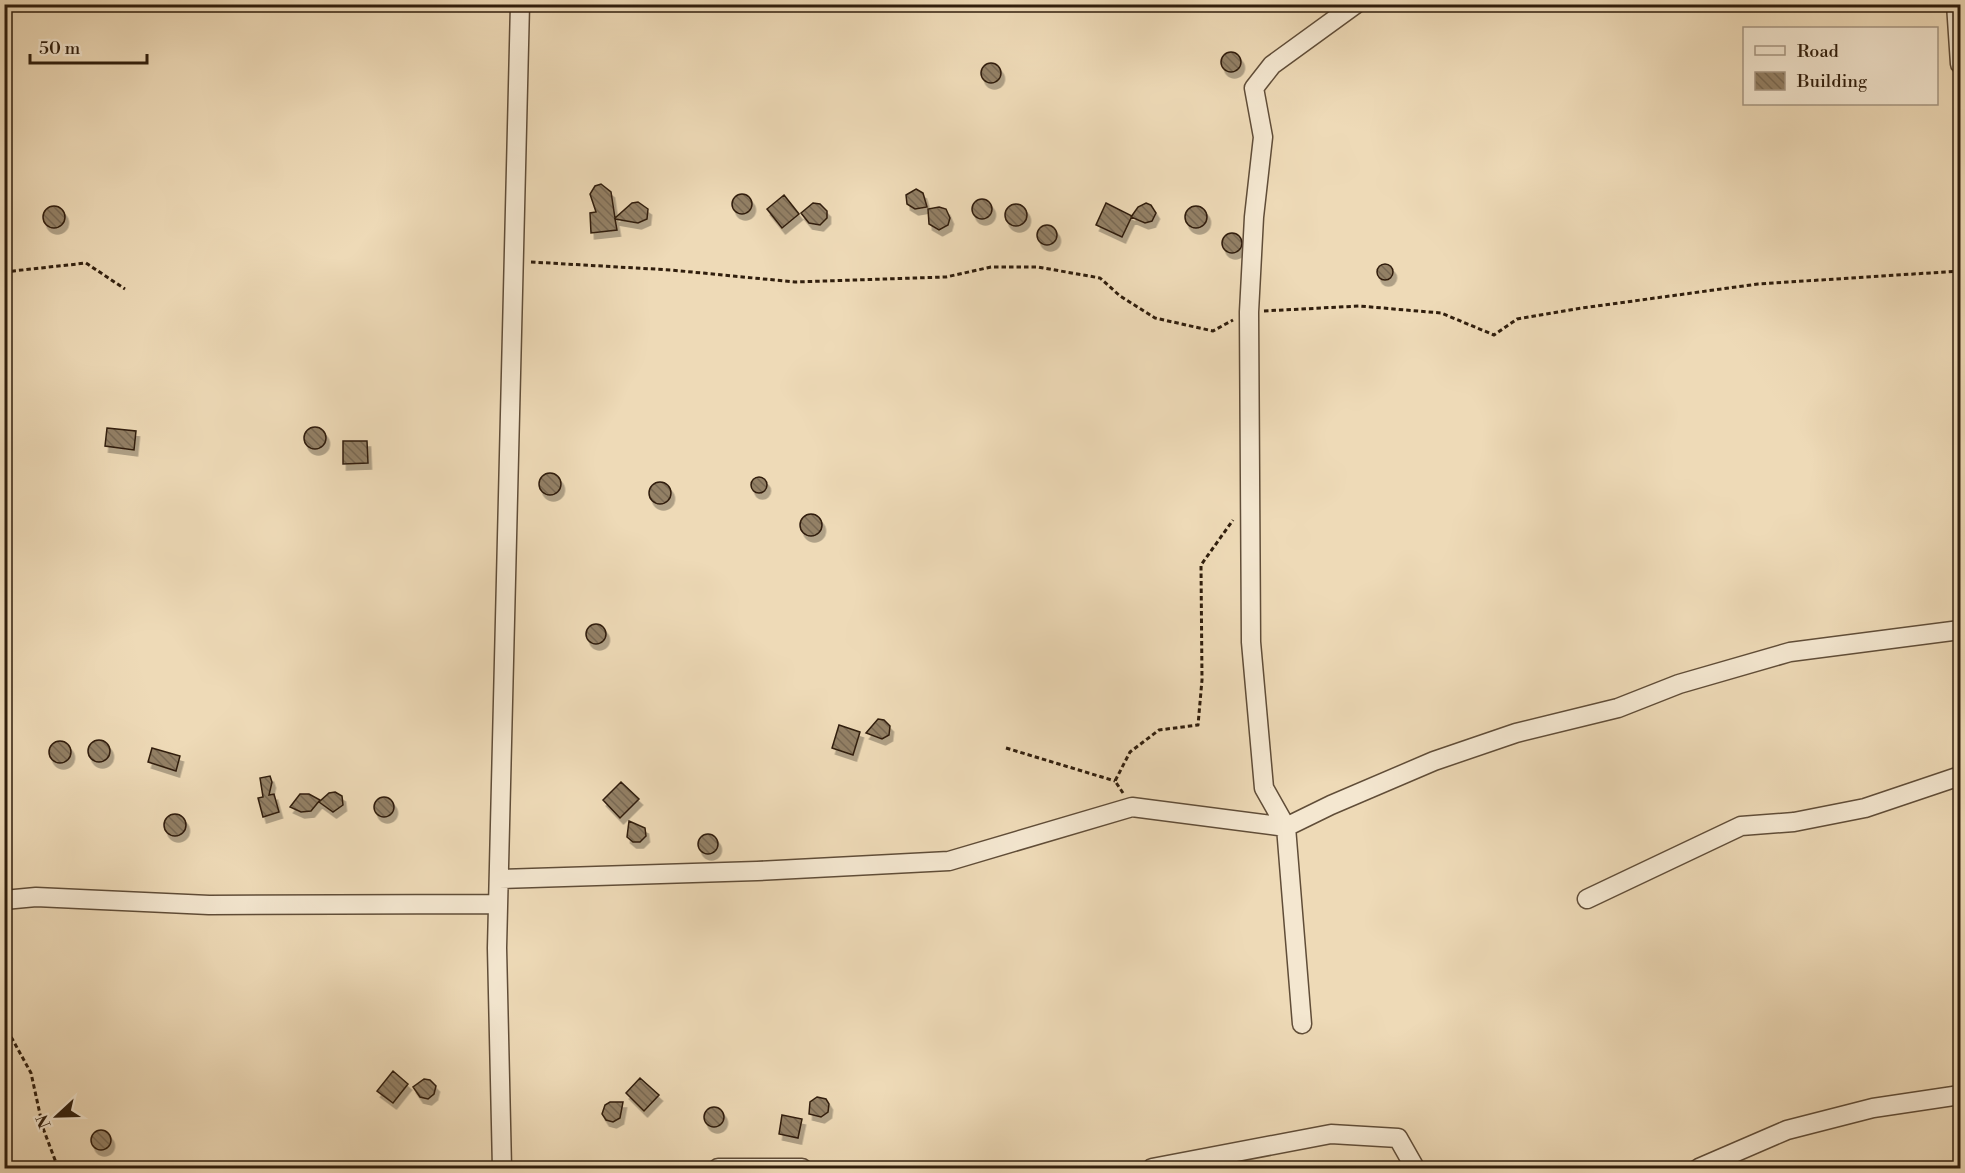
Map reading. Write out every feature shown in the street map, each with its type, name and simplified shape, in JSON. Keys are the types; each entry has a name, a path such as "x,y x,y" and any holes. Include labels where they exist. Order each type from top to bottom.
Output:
{"street":[{"path":"502,1168 498,904 520,4"},
{"path":"1302,1024 1286,827 1264,788 1251,642 1252,493 1249,312 1254,217 1263,137 1254,88 1272,65 1356,4"},
{"path":"1956,4 1960,64"},
{"path":"499,879 757,871 949,861 1132,807 1286,827 1434,761 1516,733 1618,708 1679,684 1790,652 1960,630"},
{"path":"1587,899 1741,826 1794,822 1865,808 1960,776"},
{"path":"4,900 36,897 209,905 498,904"},
{"path":"1699,1168 1738,1160 1786,1130 1873,1108 1960,1095"},
{"path":"1152,1168 1331,1134 1398,1138 1415,1168"},
{"path":"718,1168 802,1168"}],"path":[{"path":"514,261 671,270 795,282 946,277 991,267 1038,267 1100,278 1120,296 1155,318 1213,330 1249,312 1359,306 1441,313 1494,335 1517,319 1582,308 1758,284 1960,271"},
{"path":"4,272 86,263 125,289"},
{"path":"1115,781 1130,752 1159,730 1198,725 1202,680 1201,565 1252,493"},
{"path":"1005,748 1115,781 1132,807"},
{"path":"4,1024 31,1073 43,1128 58,1168"}],"building":[{"path":"1231,52 1238,55 1241,62 1238,69 1231,72 1224,69 1221,62 1224,55"},
{"path":"991,63 998,66 1001,73 998,80 991,83 984,80 981,73 984,66"},
{"path":"601,184 611,192 615,218 632,203 638,202 648,209 647,219 638,223 615,219 617,230 591,233 590,213 596,212 590,194 595,186"},
{"path":"916,189 923,193 927,207 915,209 907,204 906,195"},
{"path":"742,194 749,197 752,204 749,211 742,214 735,211 732,204 735,197"},
{"path":"784,195 799,214 782,228 767,209"},
{"path":"982,199 989,202 992,209 989,216 982,219 975,216 972,209 975,202"},
{"path":"813,203 820,204 827,211 827,218 820,225 809,223 801,213"},
{"path":"1106,203 1132,216 1122,237 1096,225"},
{"path":"1146,203 1151,205 1156,213 1152,221 1145,223 1131,217 1138,207"},
{"path":"1016,204 1024,207 1027,215 1024,223 1016,226 1008,223 1005,215 1008,207"},
{"path":"54,206 62,209 65,217 62,225 54,228 46,225 43,217 46,209"},
{"path":"1196,206 1204,209 1207,217 1204,225 1196,228 1188,225 1185,217 1188,209"},
{"path":"939,207 946,209 950,218 948,225 939,230 929,224 928,209"},
{"path":"1047,225 1054,228 1057,235 1054,242 1047,245 1040,242 1037,235 1040,228"},
{"path":"1232,233 1239,236 1242,243 1239,250 1232,253 1225,250 1222,243 1225,236"},
{"path":"1385,264 1391,266 1393,272 1391,278 1385,280 1379,278 1377,272 1379,266"},
{"path":"315,427 323,430 326,438 323,446 315,449 307,446 304,438 307,430"},
{"path":"107,428 136,431 134,450 105,446"},
{"path":"343,441 367,441 368,463 343,464"},
{"path":"550,473 558,476 561,484 558,492 550,495 542,492 539,484 542,476"},
{"path":"759,477 765,479 767,485 765,491 759,493 753,491 751,485 753,479"},
{"path":"660,482 668,485 671,493 668,501 660,504 652,501 649,493 652,485"},
{"path":"811,514 819,517 822,525 819,533 811,536 803,533 800,525 803,517"},
{"path":"596,624 603,627 606,634 603,641 596,644 589,641 586,634 589,627"},
{"path":"878,719 884,720 890,726 889,735 882,739 866,733"},
{"path":"839,725 860,732 853,755 832,748"},
{"path":"99,740 107,743 110,751 107,759 99,762 91,759 88,751 91,743"},
{"path":"60,741 68,744 71,752 68,760 60,763 52,760 49,752 52,744"},
{"path":"152,748 180,756 176,771 148,762"},
{"path":"270,776 272,782 269,795 274,794 279,812 263,817 258,798 263,797 260,778"},
{"path":"621,782 639,799 620,818 603,800"},
{"path":"335,792 342,796 343,805 333,812 319,802 329,793"},
{"path":"300,794 309,794 320,800 311,811 301,812 290,807"},
{"path":"384,797 391,800 394,807 391,814 384,817 377,814 374,807 377,800"},
{"path":"175,814 183,817 186,825 183,833 175,836 167,833 164,825 167,817"},
{"path":"629,821 645,828 646,836 640,842 633,842 627,837"},
{"path":"708,834 715,837 718,844 715,851 708,854 701,851 698,844 701,837"},
{"path":"393,1071 408,1084 393,1103 377,1091"},
{"path":"640,1078 659,1095 644,1111 626,1093"},
{"path":"424,1079 430,1080 436,1086 434,1094 428,1099 420,1097 413,1087"},
{"path":"817,1097 826,1099 829,1104 828,1112 821,1117 809,1114 810,1102"},
{"path":"610,1102 623,1102 620,1118 613,1122 606,1120 602,1114 605,1105"},
{"path":"714,1107 721,1110 724,1117 721,1124 714,1127 707,1124 704,1117 707,1110"},
{"path":"782,1115 802,1119 798,1138 779,1134"},
{"path":"101,1130 108,1133 111,1140 108,1147 101,1150 94,1147 91,1140 94,1133"}]}
